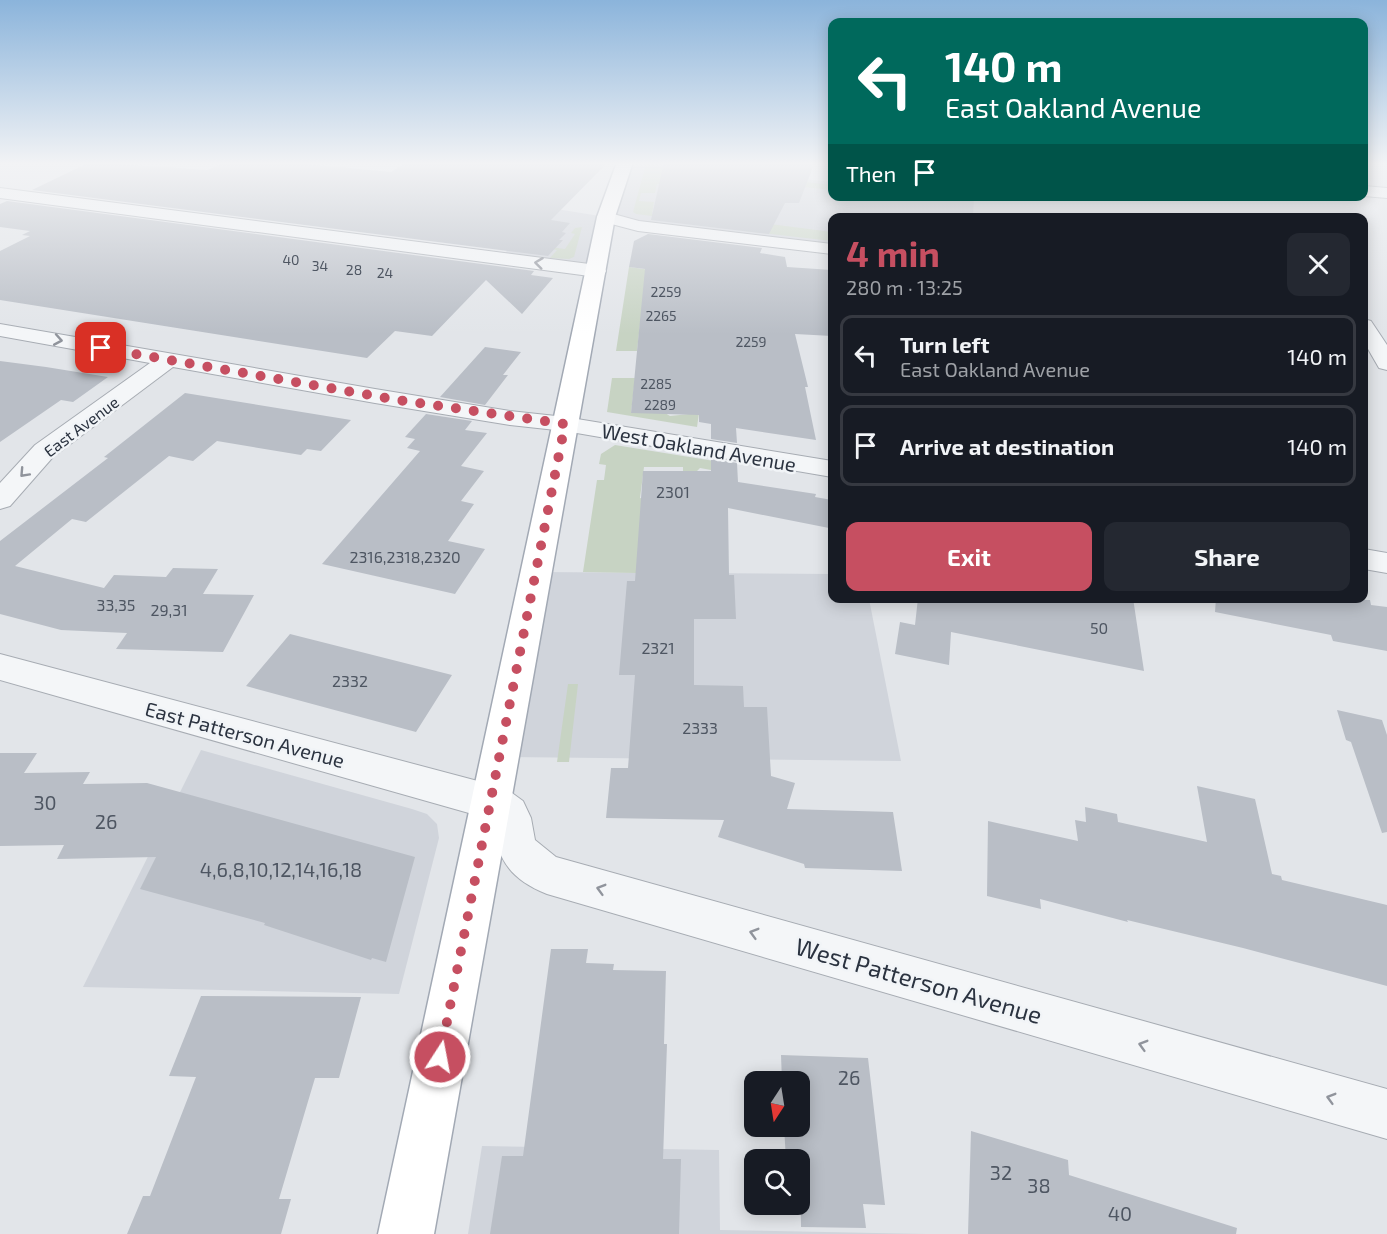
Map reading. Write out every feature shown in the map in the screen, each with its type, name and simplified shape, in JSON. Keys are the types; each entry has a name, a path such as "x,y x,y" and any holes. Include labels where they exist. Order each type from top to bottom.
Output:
{"main road":[{"path":"406,1234 489,801 606,220"}],"street":[{"path":"208,220 597,271"},
{"path":"615,220 638,226 828,249"},
{"path":"1368,317 1387,363"},
{"name":"West Oakland Avenue","path":"0,330 398,400 565,424 828,468"},
{"name":"East Avenue","path":"0,500 44,451 170,360"},
{"path":"1368,560 1387,563"},
{"name":"East Patterson Avenue","path":"0,667 489,801"},
{"name":"West Patterson Avenue","path":"489,801 506,807 513,818 517,846 527,861 547,874 1387,1114"}],"shaded area":[{"path":"538,220 606,220 597,271 500,258"},
{"path":"624,220 828,220 828,248"},
{"path":"535,572 828,574 828,603 870,603 901,761 499,757"},
{"path":"201,750 412,809 427,814 437,824 439,838 399,994 83,987"},
{"path":"482,1146 719,1150 720,1230 926,1234 468,1234"}],"green space":[{"path":"680,220 735,220 828,231 828,241 744,231"},
{"path":"582,227 574,257 550,258 557,250 549,249 550,247 565,249 575,234 571,233 575,228"},
{"path":"629,267 658,271 640,324 637,351 616,351"},
{"path":"612,378 635,378 631,413 665,413 670,416 699,413 697,427 607,412"},
{"path":"615,445 714,461 711,470 700,468 697,471 683,471 683,467 644,467 640,498 646,499 636,573 583,572 597,480 604,480 606,465 599,464 601,454"},
{"path":"568,684 578,684 569,762 557,762"}],"building":[{"path":"0,220 147,220 534,271 531,275 553,278 522,314 486,280 432,336 395,331 367,358 0,300 0,251 30,236 22,235 30,231 0,227"},
{"path":"263,220 551,220 570,223 562,232 566,233 559,240 563,240 548,256"},
{"path":"651,220 776,220 769,234"},
{"path":"648,234 762,248 760,253 785,257 787,267 828,270 828,336 795,334 808,387 805,387 816,440 736,428 737,443 711,439 711,424 699,422 699,415 631,413 645,269 629,267 634,241"},
{"path":"485,347 521,352 503,375 508,375 485,405 440,397"},
{"path":"0,361 108,377 73,402 61,400 0,442"},
{"path":"185,393 351,420 321,451 307,449 301,455 217,441 193,461 169,456 86,522 72,519 15,566 104,588 114,575 166,577 173,568 218,569 203,594 254,595 223,652 116,649 127,633 61,630 0,614 0,541 108,458 104,457"},
{"path":"426,414 472,421 465,430 487,433 461,466 484,471 461,501 474,504 448,541 485,549 455,594 322,564 420,451 407,448 415,439 405,437"},
{"path":"711,459 737,463 738,482 816,494 815,497 828,499 828,528 728,508 729,575 734,575 736,619 694,619 694,685 743,686 744,707 767,707 771,776 795,783 787,809 893,812 902,871 805,868 804,864 718,837 724,820 606,818 611,768 628,768 635,675 619,675 627,581 635,581 643,471 711,471"},
{"path":"1370,600 1371,605 1387,607 1387,651 1333,641 1331,635 1215,612 1216,603 1368,603"},
{"path":"917,603 1134,603 1144,671 951,632 949,665 895,654 900,622 915,625"},
{"path":"290,634 452,675 416,732 246,686"},
{"path":"1337,710 1382,720 1387,735 1387,832 1382,833 1351,742 1346,740"},
{"path":"0,753 37,753 24,773 90,772 83,784 147,783 415,857 386,962 372,958 371,960 264,925 265,923 140,889 156,857 57,859 64,845 0,846"},
{"path":"1197,786 1255,799 1272,874 1281,876 1282,880 1387,905 1387,986 1243,948 1040,899 1041,909 987,896 988,821 1078,841 1075,820 1086,822 1085,807 1117,814 1118,822 1207,842"},
{"path":"551,949 588,949 586,963 614,964 613,970 666,971 664,1044 667,1044 663,1159 681,1159 679,1234 490,1234 502,1156 523,1156"},
{"path":"201,996 361,997 339,1078 315,1078 279,1199 291,1199 281,1234 127,1234 143,1196 150,1196 196,1077 169,1076"},
{"path":"781,1055 868,1058 885,1205 863,1204 866,1228 801,1227 801,1215 810,1215 810,1149 785,1149 785,1137 810,1137 810,1071 782,1071"},
{"path":"971,1131 1068,1160 1069,1175 1237,1228 1236,1234 968,1234"}],"route":[{"path":"101,348 398,400 510,418 565,424 440,1057"}]}
